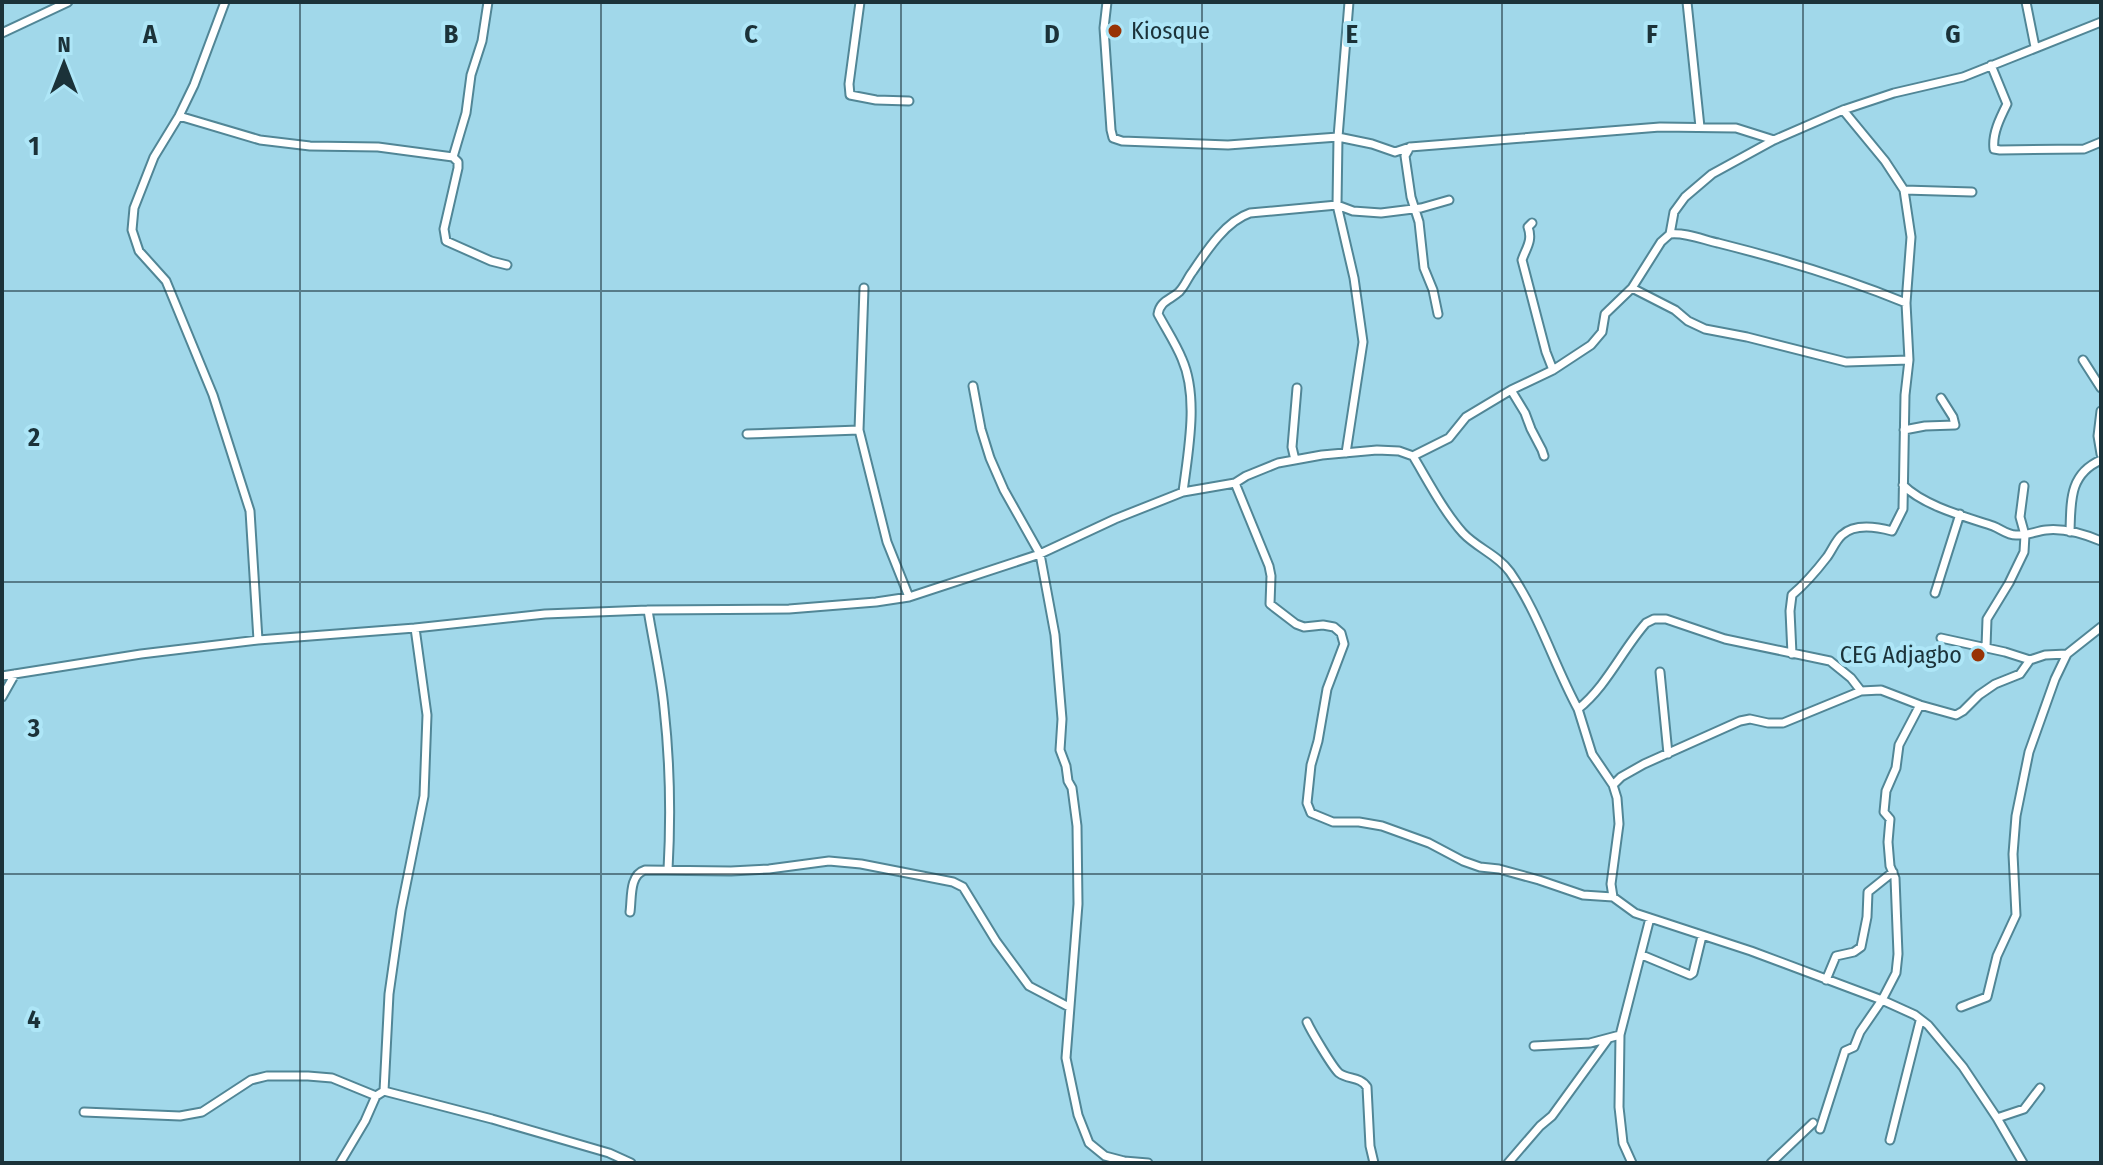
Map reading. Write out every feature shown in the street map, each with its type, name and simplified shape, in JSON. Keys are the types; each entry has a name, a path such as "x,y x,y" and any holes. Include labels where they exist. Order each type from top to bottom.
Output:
{"street":[{"path":"2,33 68,2"},
{"path":"225,2 194,85 154,157 134,208 132,230 139,251 166,281 213,395 250,511 258,640"},
{"path":"453,157 466,113 471,75 482,41 488,2"},
{"path":"860,2 850,95 909,101"},
{"path":"1107,2 1104,28 1113,138 1122,141 1228,145 1338,137 1395,152 1410,147 1660,127 1736,128 1774,140"},
{"path":"1346,453 1363,342 1354,278 1337,205 1338,137 1349,2"},
{"path":"1687,2 1700,127"},
{"path":"2026,2 2035,47"},
{"path":"1670,234 1674,212 1685,197 1712,174 1774,140 1843,110 1894,93 1963,77 2101,22"},
{"path":"1991,65 2007,104 1998,123 1994,149 2084,149 2101,142"},
{"path":"1792,654 1792,595 1828,556 1842,535 1854,528 1874,527 1892,531 1903,509 1909,360 1906,303 1911,237 1904,190 1885,161 1843,110"},
{"path":"179,116 260,140 310,146 378,147 453,157 458,162 458,168 444,229 446,241 507,265"},
{"path":"1410,147 1405,156 1411,197 1419,222 1424,268 1438,314"},
{"path":"1904,190 1972,192"},
{"path":"1183,492 1191,424 1189,389 1183,361 1158,314 1159,308 1180,291 1216,241 1239,217 1250,213 1337,205 1353,211 1381,213 1416,209 1449,200"},
{"path":"1532,223 1528,227 1530,245 1522,260 1553,370"},
{"path":"1413,456 1449,438 1466,417 1553,370 1591,345 1602,332 1605,314 1632,288 1661,242 1670,234 1785,261 1852,281 1906,303"},
{"path":"864,288 859,430 887,542 909,597"},
{"path":"1632,288 1705,329 1846,362 1909,360"},
{"path":"2083,360 2101,388"},
{"path":"973,386 990,458 1040,554 1055,635 1062,719 1060,750 1077,815 1078,904 1066,1058 1078,1115 1089,1143 1105,1156 1148,1163"},
{"path":"1295,460 1292,447 1297,388"},
{"path":"1511,390 1544,456"},
{"path":"1904,430 1955,425 1941,398"},
{"path":"2101,411 2098,436 2101,454"},
{"path":"747,434 859,430"},
{"path":"2,676 141,654 258,640 545,614 818,608 909,597 1040,554 1183,492 1235,483 1278,463 1346,453 1399,451 1413,456 1459,528 1499,560 1516,581 1549,647 1578,709 1592,754 1613,785 1617,798 1619,824 1611,884 1613,897"},
{"path":"2070,532 2071,500 2081,473 2087,466 2101,460"},
{"path":"1235,483 1269,566 1270,604 1304,627 1334,627 1341,633 1344,644 1327,689 1311,765 1307,803 1311,813 1333,822 1382,826 1429,843 1480,867 1499,869 1583,895 1613,897 1635,913 1751,951 1915,1015 1928,1025 1963,1067 2023,1163"},
{"path":"1903,485 1922,498 2013,536 2047,530 2070,532 2101,541"},
{"path":"1986,647 1987,619 2024,552 2025,535 2020,517 2024,486"},
{"path":"1935,593 1960,514"},
{"path":"648,610 664,706 669,765 671,815 668,870"},
{"path":"1578,709 1607,677 1638,632 1654,619 1666,619 1725,639 1830,661 1861,691"},
{"path":"1961,1007 1987,997 1997,956 2016,915 2013,854 2016,816 2029,752 2055,679 2067,654 2101,627"},
{"path":"384,1091 389,994 408,870 424,796 427,715 415,628"},
{"path":"1941,638 2030,660 2045,655 2067,654"},
{"path":"1613,785 1633,770 1740,721 1750,719 1783,723 1861,691 1881,690 1956,715 1995,684 2020,674 2030,660"},
{"path":"1660,672 1668,754"},
{"path":"2,697 15,674"},
{"path":"1771,1163 1817,1126 1845,1051 1854,1047 1896,973 1897,902 1888,842 1890,819 1884,812 1886,791 1896,768 1899,745 1920,705"},
{"path":"630,912 634,877 645,870 731,871 829,861 953,882 963,887 996,941 1029,986 1069,1007"},
{"path":"1826,980 1836,956 1861,947 1868,892 1893,872"},
{"path":"1632,1163 1623,1143 1619,1107 1620,1035 1650,918"},
{"path":"1642,955 1690,975 1702,936"},
{"path":"1890,1140 1920,1021"},
{"path":"1307,1022 1338,1073 1363,1081 1367,1087 1370,1146 1374,1163"},
{"path":"1534,1046 1590,1043 1620,1035"},
{"path":"1508,1163 1552,1116 1608,1039"},
{"path":"84,1112 193,1115 251,1080 267,1076 332,1078 376,1096"},
{"path":"1997,1118 2024,1109 2040,1088"},
{"path":"340,1163 376,1096 384,1091 609,1153 631,1163"}],"place":[{"name":"Kiosque","path":"1115,31"},
{"name":"CEG Adjagbo","path":"1978,655"}]}
